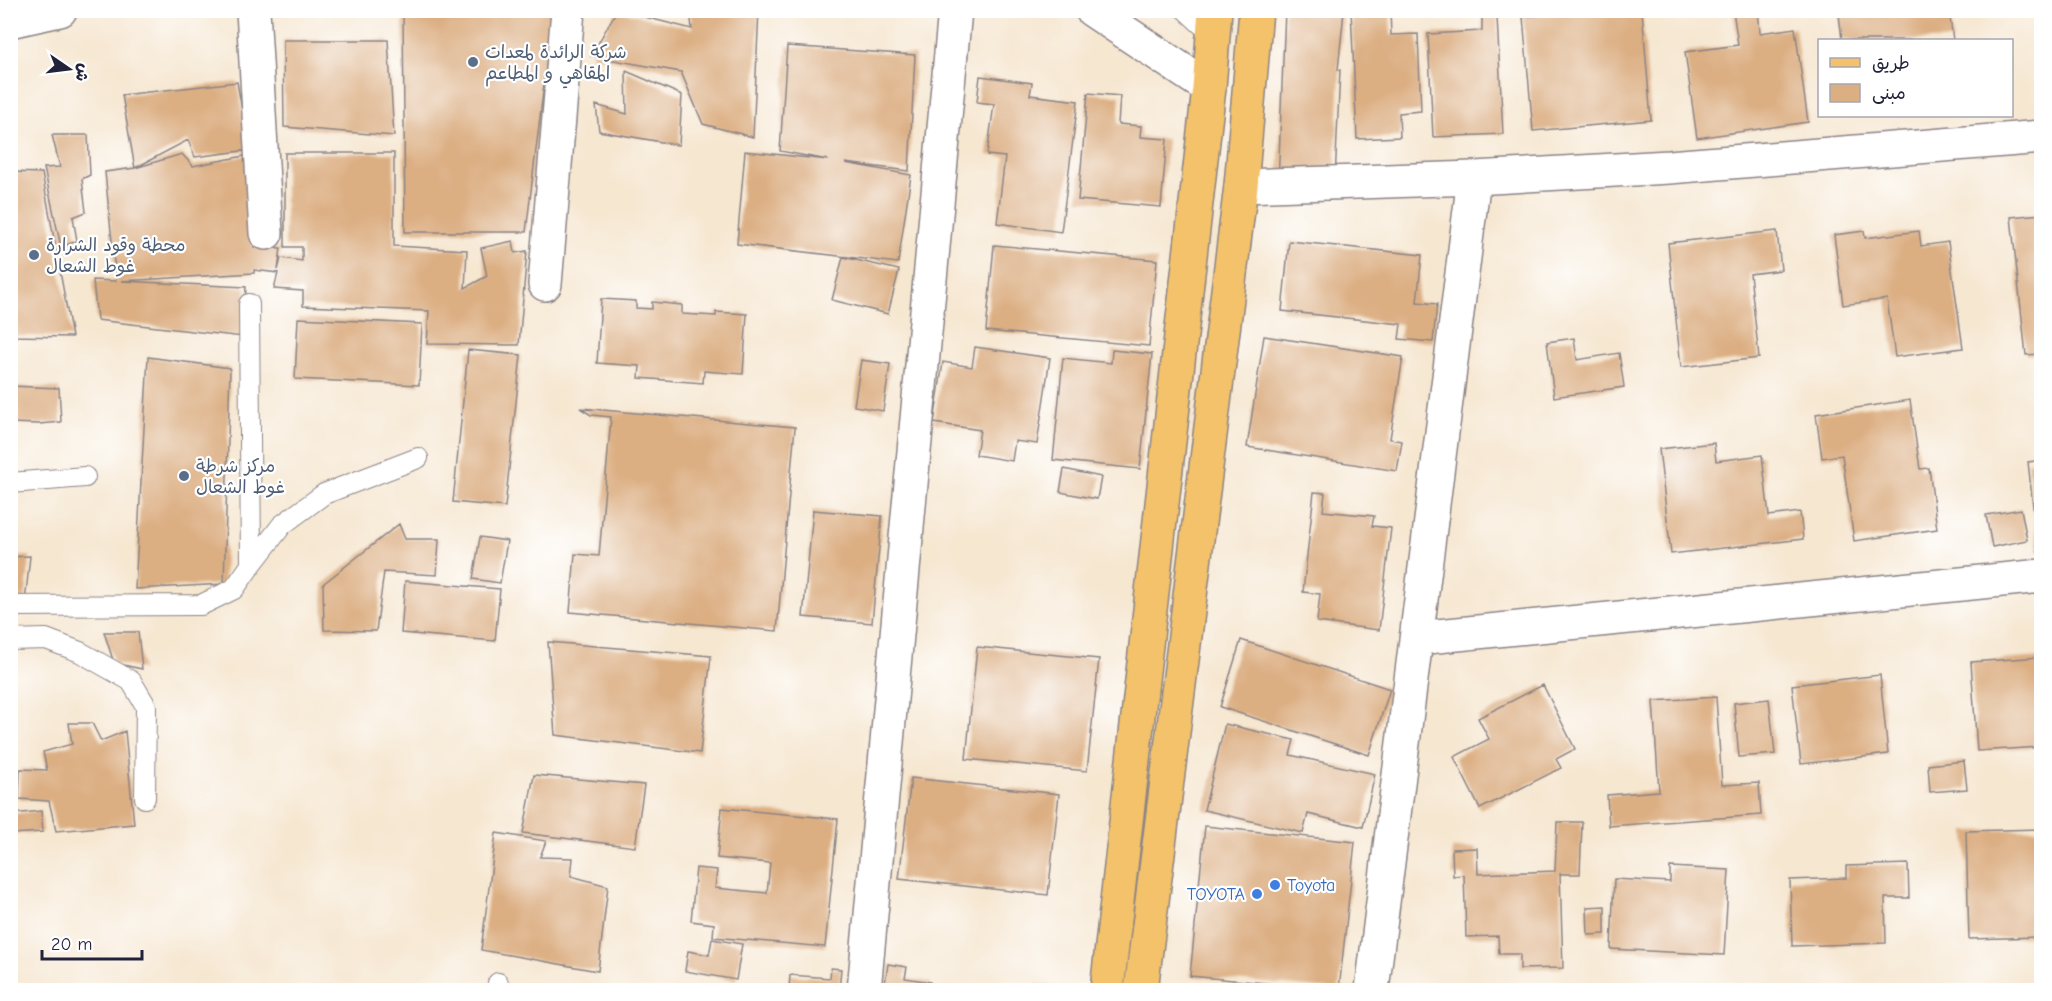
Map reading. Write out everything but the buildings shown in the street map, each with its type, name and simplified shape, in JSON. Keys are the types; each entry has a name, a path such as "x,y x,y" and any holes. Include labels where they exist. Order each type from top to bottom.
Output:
{"main road":[{"path":"1141,990 1241,186 1256,10"},
{"path":"1107,990 1209,88 1214,23"}],"street":[{"path":"10,21 60,10"},
{"path":"253,10 266,233"},
{"path":"545,284 568,10"},
{"path":"864,990 955,10"},
{"path":"1092,10 1209,88"},
{"path":"1241,186 1474,178 1669,167 2042,137"},
{"path":"1372,990 1474,178"},
{"path":"1417,638 2042,576"}],"lane":[{"path":"1186,10 1214,23"},
{"path":"249,304 250,565"},
{"path":"10,606 201,605 234,589 282,525 324,494 418,458"},
{"path":"10,483 85,477"},
{"path":"10,640 46,639 80,652 130,681 146,706 145,798"}],"place":[{"name":"شركة الرائدة لمعدات المقاهي و المطاعم","path":"473,62"},
{"name":"محطة وقود الشرارة غوط الشعال","path":"34,255"},
{"name":"مركز شرطة غوط الشعال","path":"184,476"},
{"name":"Toyota","path":"1275,885"},
{"name":"TOYOTA","path":"1257,894"}]}
